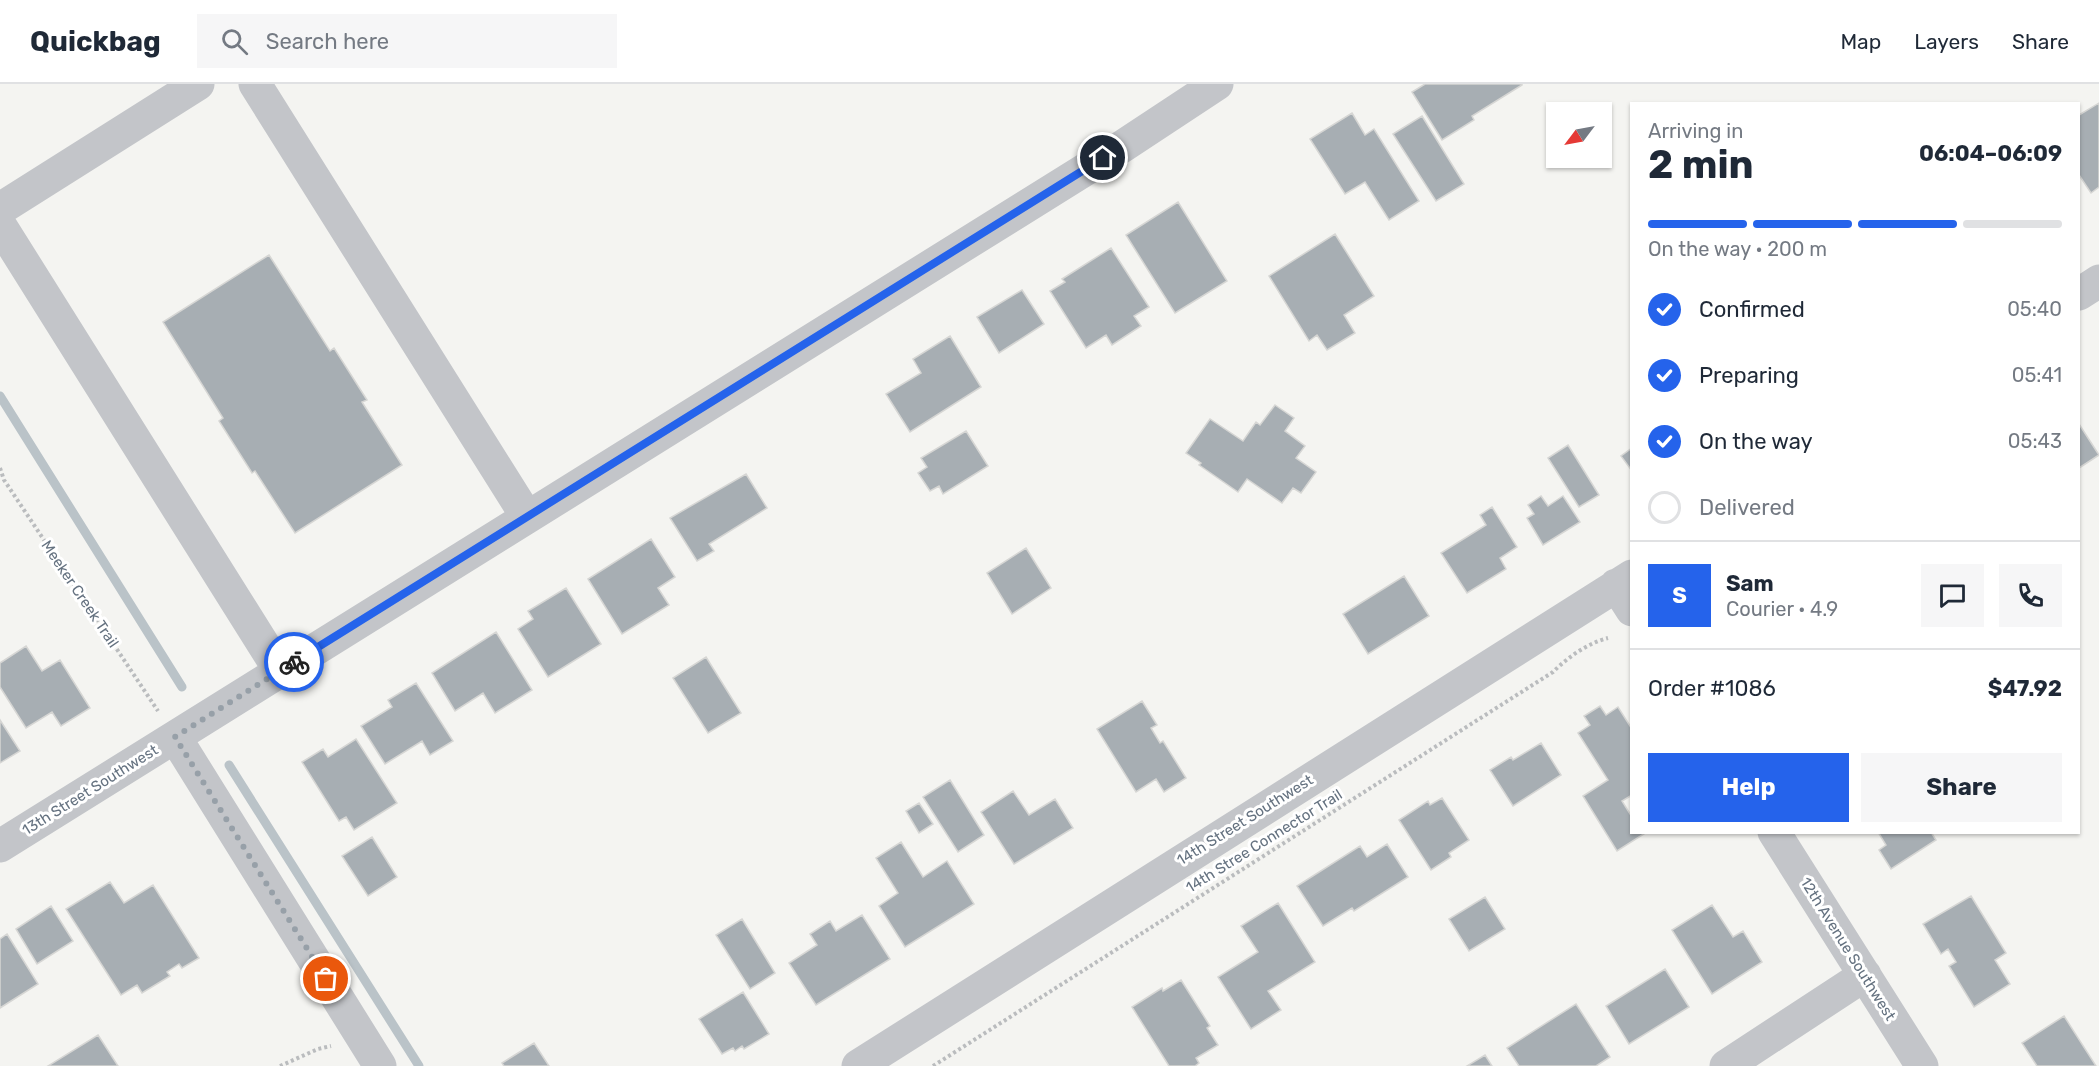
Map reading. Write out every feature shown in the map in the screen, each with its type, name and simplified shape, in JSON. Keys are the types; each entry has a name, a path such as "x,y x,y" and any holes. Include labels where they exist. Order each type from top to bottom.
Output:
{"street":[{"path":"0,208 198,84"},
{"path":"255,84 527,517"},
{"name":"13th Street Southwest","path":"0,846 169,728 280,671 1123,146 1208,86"},
{"path":"0,225 280,671"},
{"path":"2080,293 2099,281"},
{"name":"14th Street Southwest","path":"858,1066 1627,590"},
{"path":"169,728 372,1053"},
{"name":"12th Avenue Southwest","path":"1775,834 1922,1066"},
{"path":"1726,1066 1865,975"}],"path":[{"name":"Meeker Creek Trail","path":"0,468 4,480 169,728"},
{"name":"14th Stree Connector Trail","path":"933,1066 1543,679 1562,663 1596,641 1608,638"},
{"path":"280,1066 318,1048 372,1053"}],"building":[{"path":"1425,84 1522,85 1472,116 1474,120 1442,140 1412,92"},
{"path":"2099,103 2099,187 2091,193 2080,176 2080,114"},
{"path":"1352,113 1365,135 1374,129 1419,201 1389,220 1365,182 1345,194 1310,139"},
{"path":"1422,116 1464,184 1436,201 1393,134"},
{"path":"1178,202 1227,281 1175,313 1126,235"},
{"path":"1335,234 1374,296 1344,315 1355,333 1327,350 1317,335 1309,341 1269,276"},
{"path":"1111,248 1149,307 1134,316 1141,326 1112,345 1106,335 1086,348 1050,291 1065,282 1062,279"},
{"path":"269,255 330,351 334,348 367,400 362,402 402,465 295,533 255,471 252,473 219,421 223,418 163,322"},
{"path":"1022,290 1044,324 999,353 977,317"},
{"path":"950,336 981,387 910,432 886,394 921,373 913,359"},
{"path":"1275,405 1294,418 1285,431 1305,446 1296,458 1316,472 1301,493 1293,488 1282,503 1247,479 1238,492 1199,465 1201,463 1186,453 1210,419 1243,441 1256,422 1260,425"},
{"path":"2080,426 2099,455 2080,467"},
{"path":"966,431 988,466 943,494 939,486 930,491 918,473 927,467 921,458"},
{"path":"1568,445 1599,495 1579,507 1548,458"},
{"path":"1630,449 1630,468 1621,456"},
{"path":"746,474 767,508 709,544 714,551 697,561 670,518"},
{"path":"1541,496 1548,506 1563,496 1580,522 1543,545 1527,518 1534,514 1528,505"},
{"path":"1492,507 1517,547 1500,558 1506,569 1467,593 1441,553 1486,525 1480,515"},
{"path":"651,539 675,577 658,588 669,605 622,634 588,579"},
{"path":"1026,548 1051,588 1012,614 987,573"},
{"path":"1404,576 1429,616 1368,654 1343,614"},
{"path":"566,588 601,644 548,677 518,629 533,619 528,611"},
{"path":"496,632 532,690 495,713 483,693 455,711 432,673"},
{"path":"26,646 42,671 60,660 90,708 61,726 52,712 26,728 0,687 0,663"},
{"path":"706,657 741,713 708,733 673,678"},
{"path":"416,683 453,741 430,755 422,741 385,764 361,726 392,707 388,700"},
{"path":"1142,701 1157,725 1151,728 1160,743 1163,741 1186,778 1164,792 1156,779 1136,792 1097,729"},
{"path":"1600,706 1606,715 1618,707 1630,726 1630,796 1622,801 1630,814 1630,834 1644,834 1617,851 1583,796 1608,780 1578,733 1590,725 1584,716"},
{"path":"0,720 20,751 0,763"},
{"path":"356,739 397,803 354,830 346,817 339,821 302,762 323,749 328,757"},
{"path":"1541,743 1561,775 1513,806 1490,770 1511,757 1513,760"},
{"path":"950,780 984,835 958,852 923,797"},
{"path":"1013,791 1029,815 1055,799 1073,828 1014,864 981,812"},
{"path":"1442,798 1469,840 1449,853 1451,857 1431,870 1399,820 1428,801 1430,805"},
{"path":"919,803 933,824 919,833 906,811"},
{"path":"1879,834 1932,834 1936,840 1891,869 1879,850 1886,845"},
{"path":"372,837 397,877 368,896 342,856"},
{"path":"901,842 923,877 947,861 974,904 905,947 879,906 898,893 876,858"},
{"path":"1387,844 1408,877 1354,911 1352,908 1323,926 1297,886 1360,846 1367,857"},
{"path":"110,882 124,903 153,885 199,958 182,968 179,964 167,972 170,976 142,993 137,985 121,995 66,909"},
{"path":"1971,896 2006,953 1995,960 2010,984 1974,1007 1949,966 1956,962 1948,949 1941,954 1923,924"},
{"path":"1485,897 1505,929 1469,951 1449,919"},
{"path":"1278,903 1315,962 1268,991 1281,1010 1251,1029 1218,977 1258,952 1241,926"},
{"path":"1712,905 1733,937 1743,931 1762,962 1712,994 1672,930"},
{"path":"51,906 73,941 37,964 16,929"},
{"path":"862,915 890,959 816,1005 789,963 817,945 810,934 830,921 836,931"},
{"path":"742,919 775,973 750,989 716,935"},
{"path":"7,934 38,984 0,1008 0,939"},
{"path":"1665,969 1689,1007 1629,1044 1606,1006"},
{"path":"1181,980 1210,1026 1207,1028 1218,1045 1196,1058 1199,1063 1195,1066 1169,1066 1132,1007 1162,988 1163,991"},
{"path":"743,992 769,1034 744,1049 742,1046 735,1051 733,1048 722,1054 699,1019"},
{"path":"1576,1004 1610,1057 1596,1066 1519,1066 1507,1048"},
{"path":"2064,1016 2096,1066 2037,1066 2022,1043"},
{"path":"98,1035 118,1066 48,1066"},
{"path":"534,1043 549,1066 504,1066 502,1063"},
{"path":"1485,1055 1492,1066 1467,1066"}],"waterway":[{"path":"0,396 182,687"},
{"path":"229,765 419,1066"}],"way so far":[{"path":"294,662 175,737 326,979"}],"route":[{"path":"294,662 1103,158"}]}
